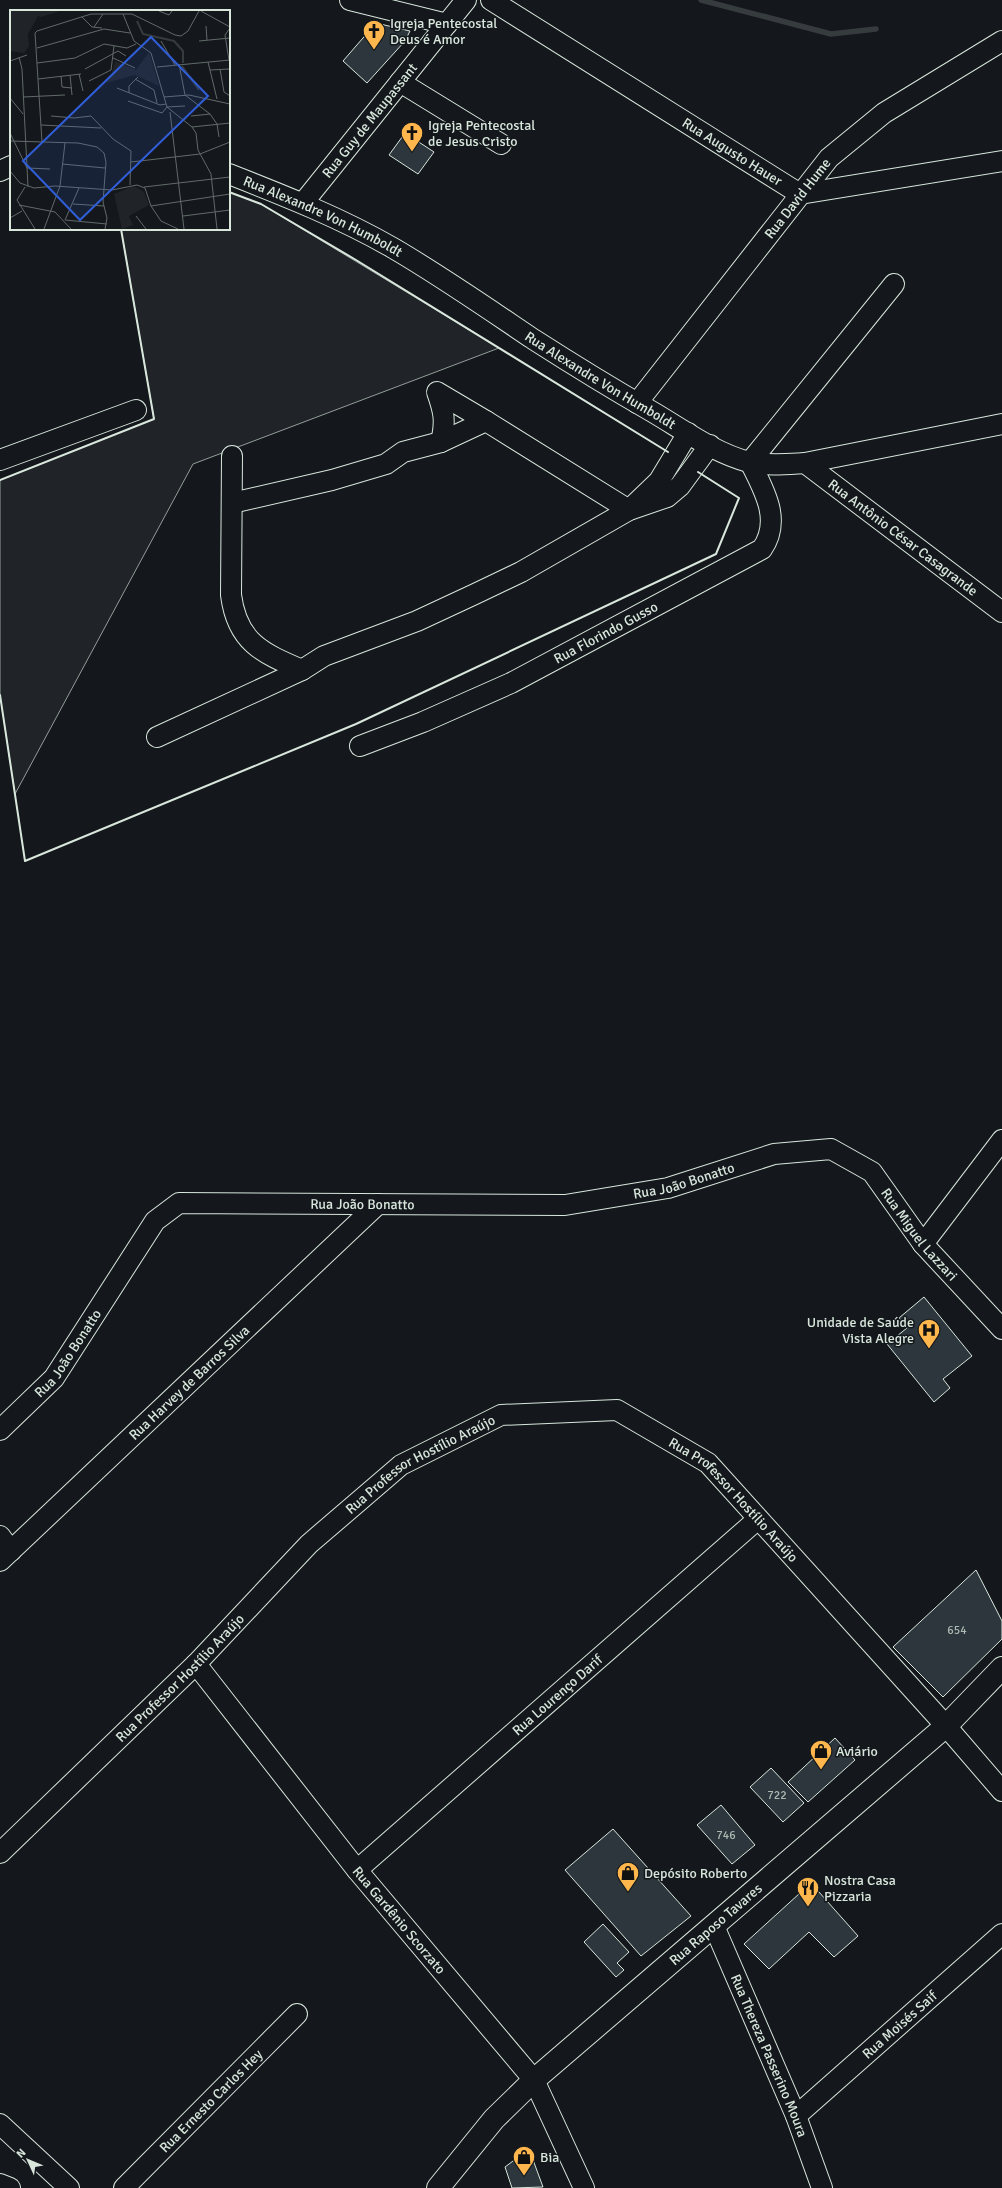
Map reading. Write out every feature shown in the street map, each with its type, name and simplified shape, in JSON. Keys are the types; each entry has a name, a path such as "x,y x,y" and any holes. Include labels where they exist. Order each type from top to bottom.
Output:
{"main road":[{"name":"Rua Raposo Tavares","path":"438,2188 494,2119 534,2080 946,1726 1002,1668"}],"street":[{"path":"350,0 447,24"},
{"name":"Rua Guy de Maupassant","path":"303,203 466,0"},
{"name":"Rua Augusto Hauer","path":"491,0 800,194"},
{"name":"Rua David Hume","path":"636,403 829,158 884,113 1002,41"},
{"path":"400,82 500,144"},
{"path":"800,194 1002,161"},
{"path":"0,171 10,166"},
{"name":"Rua Alexandre Von Humboldt","path":"230,174 303,203 394,248 582,370 636,403 710,445 730,455 750,462 775,464 805,462 1002,424"},
{"path":"750,462 894,284"},
{"path":"441,442 445,424 444,413 437,392 629,510"},
{"path":"0,460 136,410"},
{"path":"232,502 356,474 386,464 410,450 441,442 486,421"},
{"path":"629,510 659,481 688,433"},
{"path":"156,737 302,670 324,656 417,621 521,572 629,510 675,493 710,445"},
{"path":"232,456 231,595 234,612 241,630 253,644 267,655 302,670"},
{"name":"Rua Florindo Gusso","path":"360,746 423,722 511,683 755,554 766,543 772,524 770,508 765,492 750,462"},
{"name":"Rua Antônio César Casagrande","path":"805,462 1002,612"},
{"path":"923,1244 1002,1140"},
{"name":"Rua Miguel Lazzari","path":"831,1149 872,1172 923,1244 1002,1329"},
{"name":"Rua João Bonatto","path":"0,1430 54,1378 155,1221 179,1203 565,1205 668,1188 774,1154 831,1149"},
{"name":"Rua Harvey de Barros Silva","path":"4,1549 378,1204"},
{"name":"Rua Professor Hostílio Araújo","path":"0,1853 196,1664 309,1544 401,1465 501,1415 617,1410 708,1463 946,1726 1002,1791"},
{"name":"Rua Lourenço Darif","path":"358,1870 758,1519"},
{"name":"Rua Gardênio Scorzato","path":"196,1664 358,1870 534,2080 584,2188"},
{"name":"Rua Thereza Passerino Moura","path":"714,1926 796,2116 822,2188"},
{"name":"Rua Moisés Saif","path":"796,2116 1002,1934"},
{"name":"Rua Ernesto Carlos Hey","path":"124,2188 297,2014"},
{"path":"0,2124 69,2188"},
{"path":"0,2184 10,2188"}],"shaded area":[{"path":"230,192 261,204 499,348 193,464 15,794 0,695 0,480 154,419 121,230 230,230"}],"building":[{"name":"Igreja Pentecostal Deus é Amor","path":"376,23 410,31 405,41 367,83 343,61"},
{"name":"Igreja Pentecostal de Jesus Cristo","path":"405,133 434,152 418,174 389,155"},
{"name":"Unidade de Saúde Vista Alegre","path":"924,1297 972,1356 943,1379 950,1388 934,1402 887,1344 907,1328 899,1318"},
{"path":"976,1570 1002,1621 1002,1639 943,1697 893,1647"},
{"name":"Aviário","path":"835,1738 855,1760 808,1802 788,1782"},
{"path":"771,1768 804,1803 783,1822 750,1787"},
{"path":"721,1805 755,1845 732,1864 697,1825"},
{"name":"Depósito Roberto","path":"613,1829 691,1916 641,1956 565,1870"},
{"name":"Nostra Casa Pizzaria","path":"811,1883 858,1936 834,1957 809,1932 769,1969 744,1944"},
{"path":"603,1924 629,1952 617,1963 624,1970 616,1977 584,1942"},
{"name":"Bia","path":"529,2149 543,2187 512,2188 505,2167"}],"waterway":[{"path":"701,0 831,34 876,29"}],"wall":[{"path":"230,192 261,204 356,260 668,452"},
{"path":"0,480 154,419 121,230"},
{"path":"0,695 25,861 356,724 716,554 739,498 698,472"}],"place":[{"name":"Igreja Pentecostal Deus é Amor","path":"374,50"},
{"name":"Igreja Pentecostal de Jesus Cristo","path":"412,152"},
{"name":"Unidade de Saúde Vista Alegre","path":"929,1350"},
{"name":"Aviário","path":"821,1770"},
{"name":"Depósito Roberto","path":"628,1892"},
{"name":"Nostra Casa Pizzaria","path":"808,1908"},
{"name":"Bia","path":"524,2176"}]}
